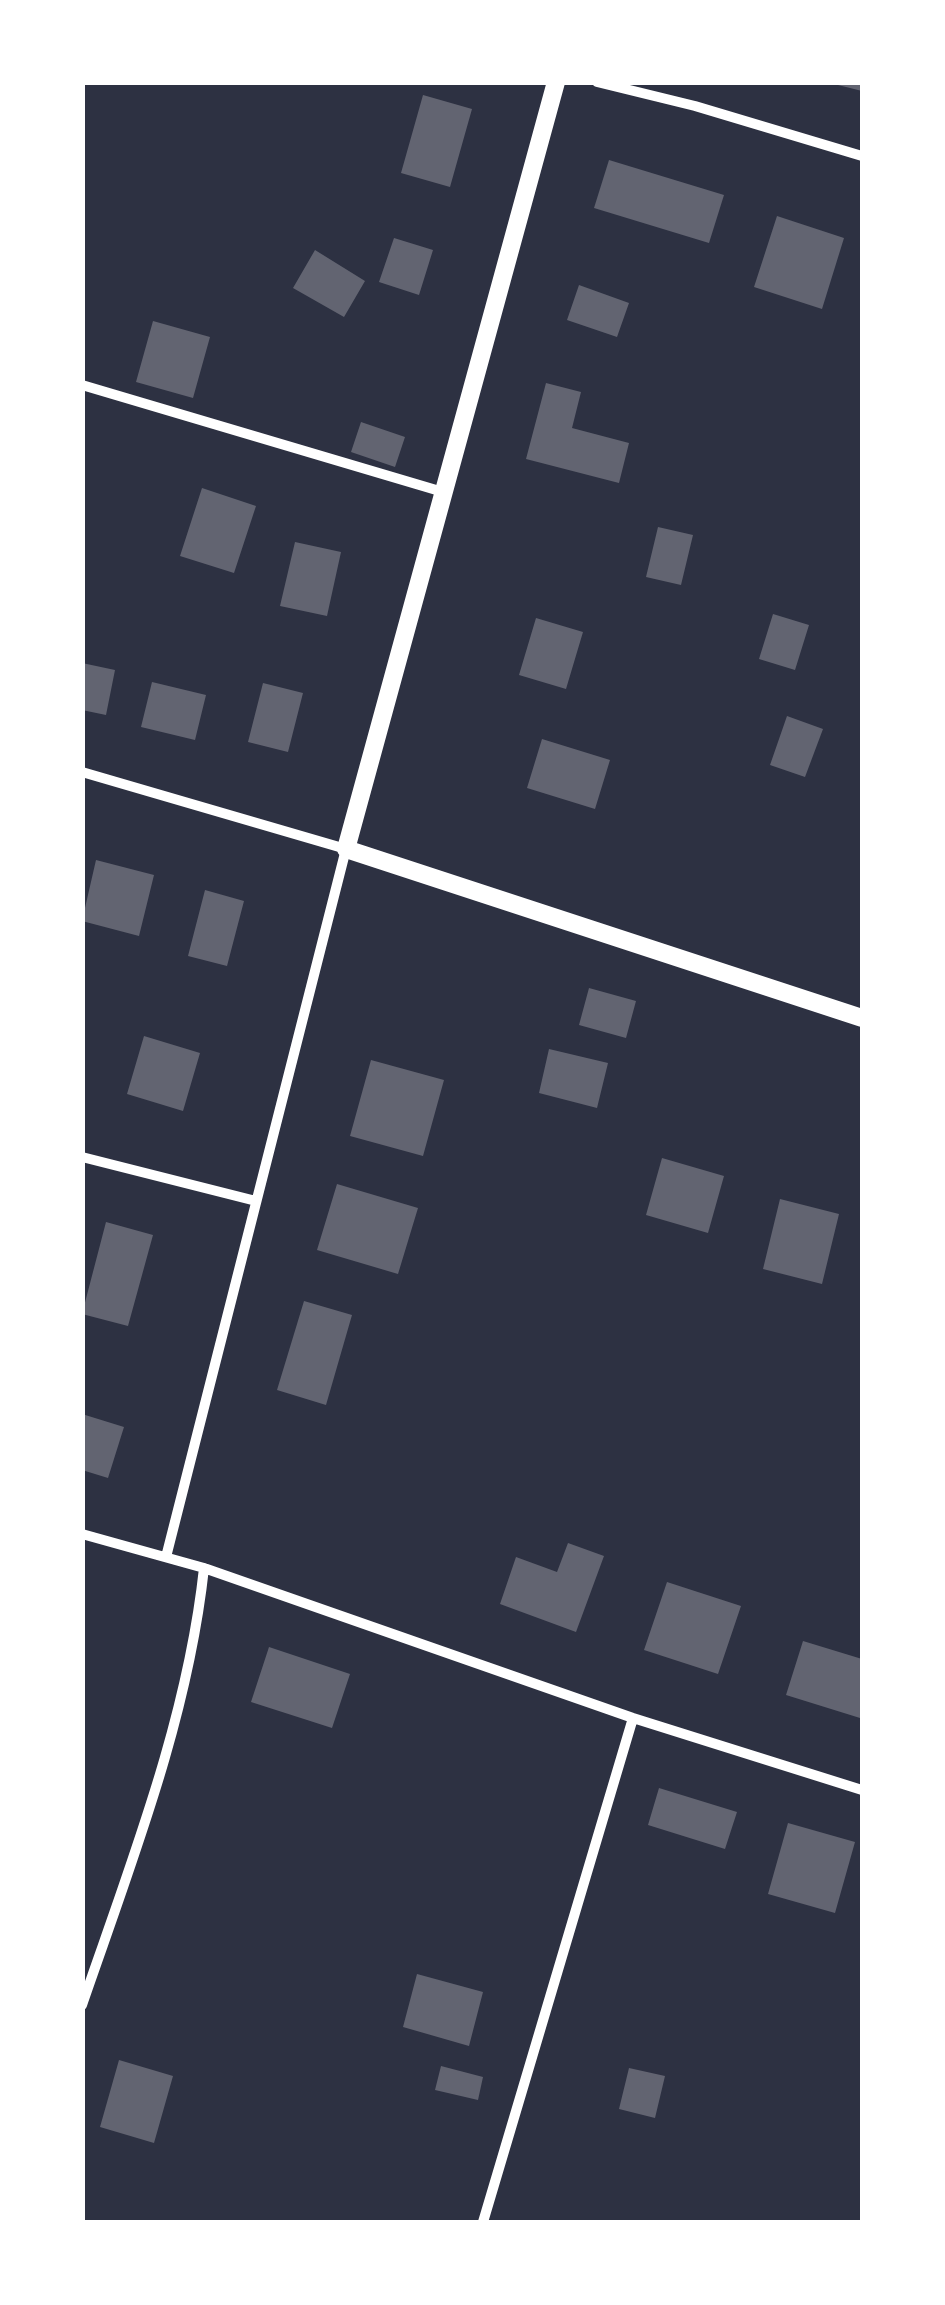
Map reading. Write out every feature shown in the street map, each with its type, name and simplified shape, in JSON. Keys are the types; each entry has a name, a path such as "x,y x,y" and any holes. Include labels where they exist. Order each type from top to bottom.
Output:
{"street":[{"path":"166,1557 346,849 556,82"},
{"path":"597,82 696,106 862,156"},
{"path":"82,385 443,492"},
{"path":"82,772 346,849 862,1018"},
{"path":"82,1157 256,1201"},
{"path":"82,1534 204,1568 633,1718 862,1790"},
{"path":"82,2005 165,1750 193,1640 204,1568"},
{"path":"483,2222 633,1718"}],"building":[{"path":"862,82 862,91 834,84"},
{"path":"423,95 472,109 450,187 401,173"},
{"path":"609,160 724,195 709,243 594,208"},
{"path":"777,216 844,238 822,309 754,287"},
{"path":"394,238 433,250 419,295 379,282"},
{"path":"315,250 365,281 344,317 293,288"},
{"path":"579,285 629,303 617,337 567,320"},
{"path":"153,321 210,337 193,398 136,382"},
{"path":"546,383 581,392 572,428 629,443 619,483 526,459"},
{"path":"361,422 405,437 395,467 351,452"},
{"path":"202,488 256,506 234,573 180,556"},
{"path":"658,527 693,535 681,585 646,577"},
{"path":"295,542 341,552 327,616 280,606"},
{"path":"773,614 809,625 795,670 759,659"},
{"path":"536,618 583,632 566,689 519,675"},
{"path":"82,663 115,670 106,715 82,710"},
{"path":"152,682 206,695 195,740 141,727"},
{"path":"263,683 303,693 288,752 248,742"},
{"path":"787,716 823,729 805,777 770,765"},
{"path":"542,739 610,760 595,809 527,788"},
{"path":"96,860 154,875 139,936 82,921"},
{"path":"205,890 244,901 227,966 188,956"},
{"path":"589,988 636,1001 626,1038 579,1025"},
{"path":"144,1036 200,1053 183,1111 127,1094"},
{"path":"549,1049 608,1063 597,1108 539,1093"},
{"path":"371,1060 444,1080 423,1156 350,1136"},
{"path":"662,1158 724,1176 708,1233 646,1215"},
{"path":"337,1184 418,1208 398,1274 317,1250"},
{"path":"780,1199 839,1214 822,1284 763,1269"},
{"path":"106,1222 153,1235 128,1326 82,1314"},
{"path":"304,1301 352,1315 326,1405 277,1390"},
{"path":"82,1414 124,1427 108,1478 82,1470"},
{"path":"568,1543 604,1556 576,1632 500,1604 516,1557 557,1572"},
{"path":"667,1582 741,1606 718,1674 644,1650"},
{"path":"803,1641 862,1659 860,1718 786,1695"},
{"path":"269,1647 350,1674 332,1728 251,1702"},
{"path":"659,1788 737,1812 725,1849 648,1825"},
{"path":"788,1823 855,1842 835,1913 768,1894"},
{"path":"417,1974 483,1992 469,2046 403,2027"},
{"path":"119,2060 173,2076 154,2143 100,2127"},
{"path":"441,2066 483,2077 478,2100 435,2090"},
{"path":"629,2068 665,2076 655,2118 619,2109"}]}
